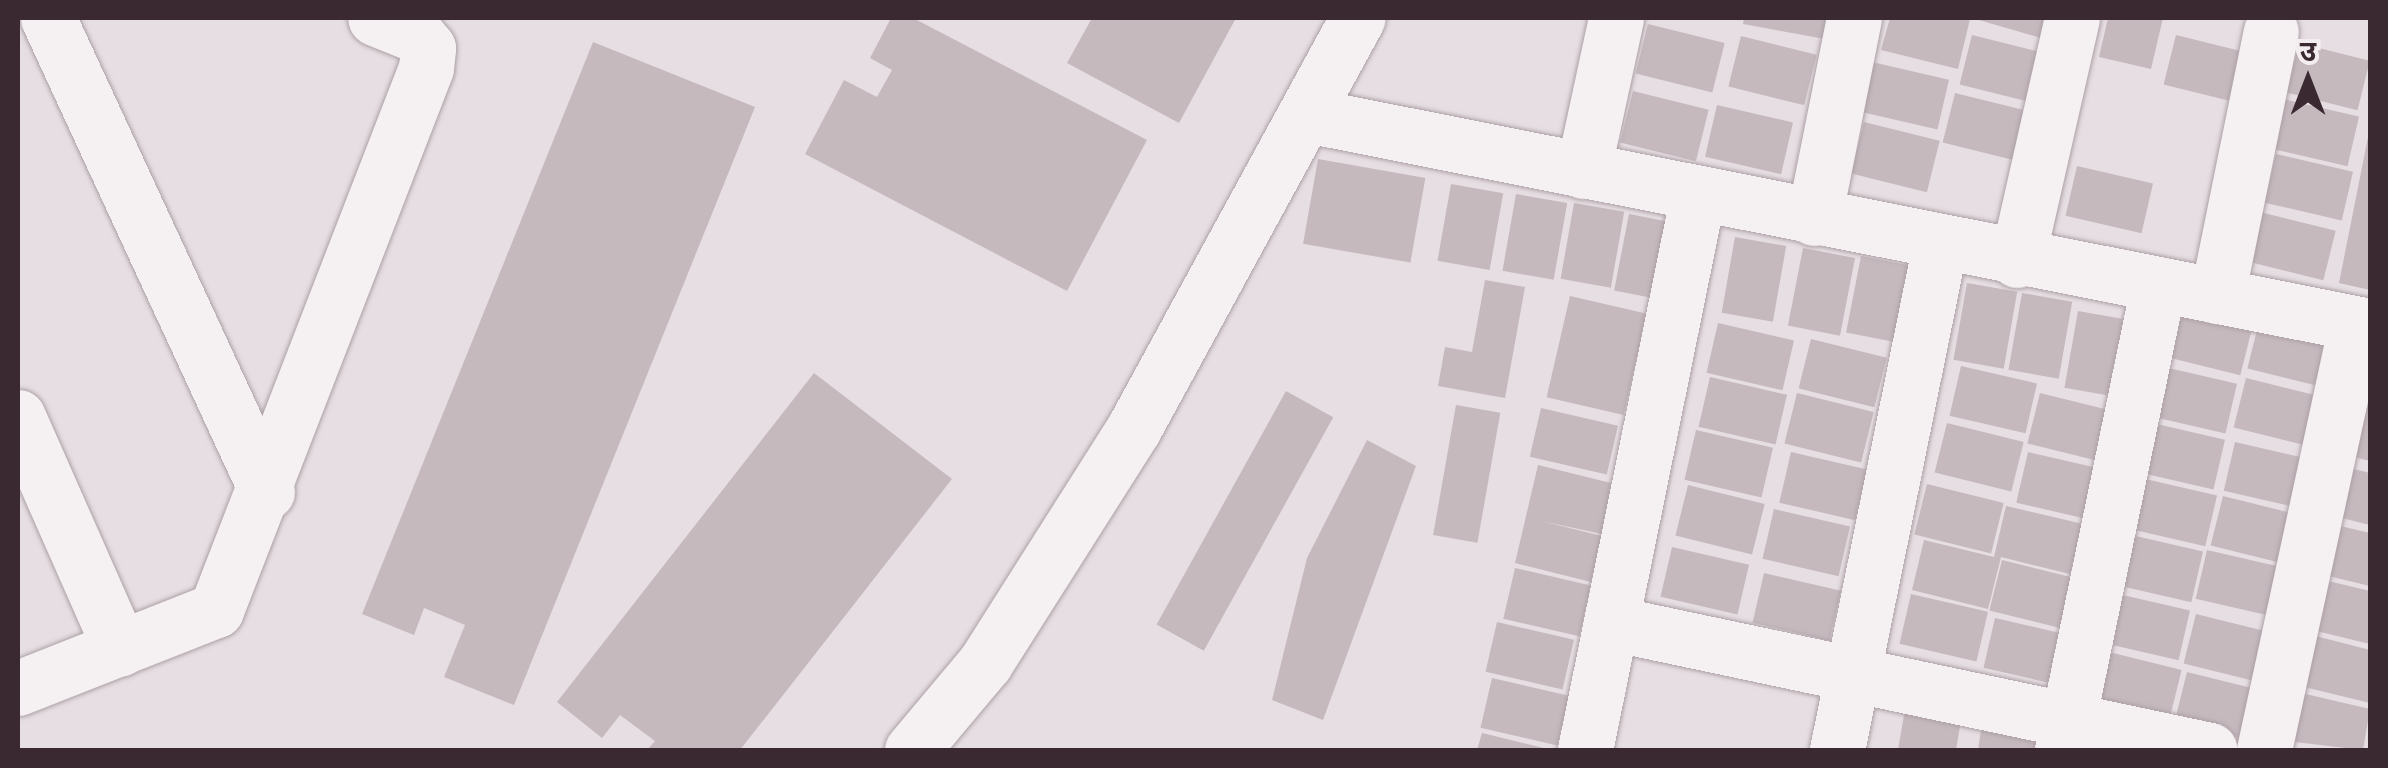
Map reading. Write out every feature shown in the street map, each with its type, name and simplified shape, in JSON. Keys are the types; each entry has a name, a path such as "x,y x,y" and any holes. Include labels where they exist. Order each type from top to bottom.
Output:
{"street":[{"path":"18,21 26,18"},
{"path":"48,18 267,492"},
{"path":"18,688 216,610 267,492 426,68 428,48 417,36 375,18"},
{"path":"912,750 985,663 1134,428 1358,18"},
{"path":"1583,171 1616,18"},
{"path":"1814,218 1854,18"},
{"path":"2016,260 2072,18"},
{"path":"2218,296 2270,31"},
{"path":"1308,114 2016,260 2363,325 2264,750"},
{"path":"1585,750 1698,194"},
{"path":"1837,750 1940,244"},
{"path":"2065,736 2158,285"},
{"path":"18,417 120,648"},
{"path":"1611,623 1852,676 2065,736 2210,750"}],"building":[{"path":"891,18 913,18 1147,140 1067,291 805,154 844,80 877,97 892,70 870,58"},
{"path":"1092,18 1236,18 1179,123 1067,63"},
{"path":"1744,18 1828,18 1825,39 1743,24"},
{"path":"1890,18 1970,19 1958,69 1881,50"},
{"path":"1972,18 2053,18 2048,40"},
{"path":"2108,18 2163,18 2151,69 2099,57"},
{"path":"1648,24 1725,43 1712,93 1636,73"},
{"path":"1972,35 2049,54 2036,104 1960,84"},
{"path":"2176,35 2253,54 2240,104 2164,84"},
{"path":"1741,36 1817,55 1804,105 1728,86"},
{"path":"593,42 755,107 514,705 444,677 465,625 424,608 414,635 362,614"},
{"path":"2299,43 2370,61 2357,110 2287,92"},
{"path":"1872,62 1949,80 1938,129 1861,112"},
{"path":"1633,91 1709,110 1696,161 1620,142"},
{"path":"1955,93 2032,112 2019,162 1943,142"},
{"path":"2283,99 2359,117 2348,166 2272,149"},
{"path":"1717,105 1793,123 1781,174 1705,157"},
{"path":"1864,122 1940,141 1927,192 1851,173"},
{"path":"2370,127 2370,290 2339,283"},
{"path":"2276,154 2353,172 2342,220 2265,203"},
{"path":"1318,159 1425,178 1410,263 1303,244"},
{"path":"2077,166 2153,184 2142,233 2066,216"},
{"path":"1451,184 1503,193 1490,270 1437,261"},
{"path":"1516,194 1567,203 1554,280 1502,271"},
{"path":"1574,203 1624,212 1611,288 1561,279"},
{"path":"2260,212 2336,231 2323,280 2248,261"},
{"path":"1629,214 1680,224 1665,300 1614,291"},
{"path":"1735,237 1786,246 1773,322 1722,313"},
{"path":"1803,248 1855,258 1840,336 1788,326"},
{"path":"1861,256 1912,266 1897,342 1846,333"},
{"path":"1485,280 1525,287 1505,398 1438,386 1445,347 1472,352"},
{"path":"1967,283 2017,292 2004,369 1953,360"},
{"path":"2022,293 2072,302 2059,379 2008,370"},
{"path":"1570,296 1647,314 1624,415 1547,397"},
{"path":"2177,307 2253,326 2240,375 2165,356"},
{"path":"2078,311 2129,320 2116,397 2064,388"},
{"path":"2260,318 2336,337 2323,387 2247,368"},
{"path":"1718,323 1794,341 1783,390 1707,373"},
{"path":"1811,339 1887,358 1874,407 1799,388"},
{"path":"1961,366 2037,384 2026,433 1950,416"},
{"path":"2160,366 2237,384 2226,433 2149,416"},
{"path":"814,373 952,479 740,750 647,750 655,741 620,715 602,738 557,702"},
{"path":"1710,377 1787,395 1776,444 1699,427"},
{"path":"2246,378 2322,397 2309,446 2234,427"},
{"path":"1286,391 1333,417 1204,651 1157,625"},
{"path":"1797,393 1874,412 1861,463 1784,443"},
{"path":"2040,393 2116,412 2103,462 2027,443"},
{"path":"1456,405 1500,413 1477,543 1433,535"},
{"path":"2358,405 2370,408 2370,461 2346,455"},
{"path":"1541,408 1618,426 1607,474 1530,457"},
{"path":"2148,422 2225,440 2214,489 2137,472"},
{"path":"1947,423 2024,442 2011,492 1935,472"},
{"path":"1696,430 1773,448 1762,497 1685,480"},
{"path":"1367,440 1416,466 1323,720 1272,700 1307,558"},
{"path":"2235,442 2312,460 2301,508 2224,491"},
{"path":"1791,452 1867,470 1855,520 1779,503"},
{"path":"2028,452 2104,470 2092,520 2016,503"},
{"path":"1538,465 1615,484 1602,534 1541,521 1602,536 1591,582 1515,563"},
{"path":"2350,468 2370,473 2370,525 2338,517"},
{"path":"2141,478 2217,496 2205,546 2129,529"},
{"path":"1927,484 2004,503 1991,554 1914,534"},
{"path":"1688,485 1765,504 1752,555 1675,535"},
{"path":"2223,496 2300,515 2287,565 2211,545"},
{"path":"2006,506 2083,524 2070,574 2001,557 1988,609 1912,590 1924,540 1994,557"},
{"path":"1774,509 1850,527 1839,576 1763,559"},
{"path":"2336,525 2370,533 2370,586 2324,575"},
{"path":"2127,534 2203,552 2191,602 2115,585"},
{"path":"1672,547 1749,565 1738,614 1661,597"},
{"path":"2207,550 2283,568 2272,616 2196,599"},
{"path":"2002,560 2078,579 2065,629 1989,610"},
{"path":"1515,568 1591,586 1579,636 1503,619"},
{"path":"1764,573 1841,591 1830,640 1753,623"},
{"path":"2320,579 2370,591 2370,644 2308,629"},
{"path":"2114,593 2190,611 2179,660 2103,643"},
{"path":"1911,594 1988,612 1977,661 1900,644"},
{"path":"2196,614 2272,633 2259,682 2184,663"},
{"path":"1995,618 2072,636 2061,685 1984,668"},
{"path":"1497,622 1574,640 1563,689 1486,672"},
{"path":"2308,634 2370,650 2370,703 2296,685"},
{"path":"2105,651 2182,670 2169,721 2092,701"},
{"path":"2187,672 2264,691 2251,741 2175,721"},
{"path":"1492,678 1569,696 1558,745 1481,728"},
{"path":"2297,692 2370,709 2363,750 2285,741"},
{"path":"1905,709 1961,720 1956,750 1898,750"},
{"path":"1981,730 2038,740 2036,750 1978,750"},
{"path":"1482,733 1548,749 1477,750"}]}
